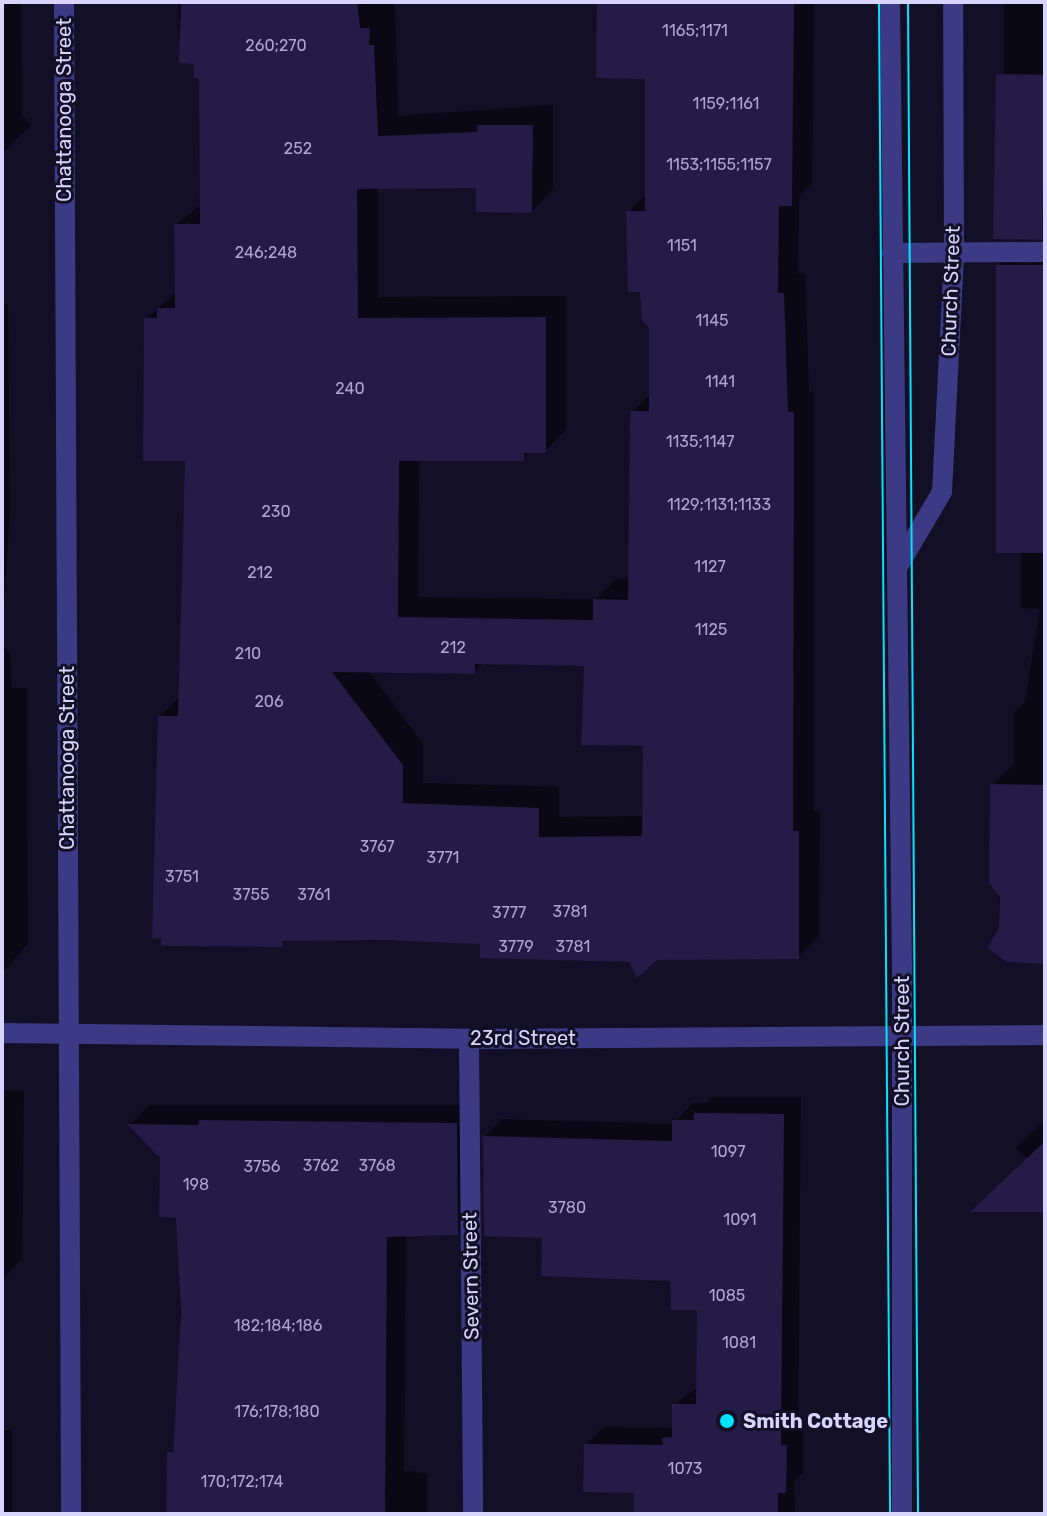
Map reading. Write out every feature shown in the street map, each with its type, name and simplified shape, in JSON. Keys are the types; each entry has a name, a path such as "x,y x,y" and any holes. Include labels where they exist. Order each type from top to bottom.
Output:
{"street":[{"name":"Chattanooga Street","path":"64,2 71,1514"},
{"name":"Church Street","path":"890,2 902,1037 902,1514"},
{"name":"Church Street","path":"897,568 942,492 954,252 953,2"},
{"path":"892,253 1045,252"},
{"name":"23rd Street","path":"2,1033 469,1039 1045,1035"},
{"name":"Severn Street","path":"469,1039 473,1514"}],"building":[{"path":"181,2 357,2 360,28 370,28 369,45 374,45 378,136 477,132 477,125 533,125 532,213 476,212 476,188 357,189 358,318 546,317 546,453 524,453 524,461 399,461 398,617 593,620 593,599 628,600 630,411 649,411 649,328 642,320 640,292 628,292 626,211 645,211 645,79 596,78 597,2 794,2 792,206 779,206 778,293 784,293 788,412 794,412 793,831 799,831 799,959 657,960 637,978 629,962 480,958 480,944 381,940 283,941 283,947 161,946 161,938 152,939 158,716 178,716 185,461 143,461 144,318 157,318 157,308 175,308 174,224 200,224 199,78 194,78 194,64 179,63","holes":["475,664 584,666 581,745 643,746 642,836 539,837 539,808 403,803 403,765 332,672 475,674"]},
{"path":"996,74 1045,75 1042,240 993,239"},
{"path":"996,265 1045,265 1045,553 996,553"},
{"path":"990,784 1045,785 1045,964 1007,962 987,948 999,928 1000,897 989,883"},
{"path":"694,1113 784,1114 781,1445 787,1445 786,1493 778,1493 778,1514 634,1514 634,1493 583,1492 584,1444 663,1445 662,1438 672,1437 672,1404 696,1404 697,1310 671,1310 670,1281 541,1276 542,1238 484,1236 483,1136 672,1141 672,1120 694,1120"},
{"path":"199,1120 457,1123 458,1235 387,1237 385,1514 166,1514 167,1452 173,1452 181,1314 176,1218 159,1217 160,1158 127,1124 198,1125"},
{"path":"1045,1141 1045,1212 970,1212"}],"tram line":[{"path":"879,2 890,1514"},
{"path":"908,2 918,1514"}],"place":[{"name":"Smith Cottage","path":"727,1421"}]}
